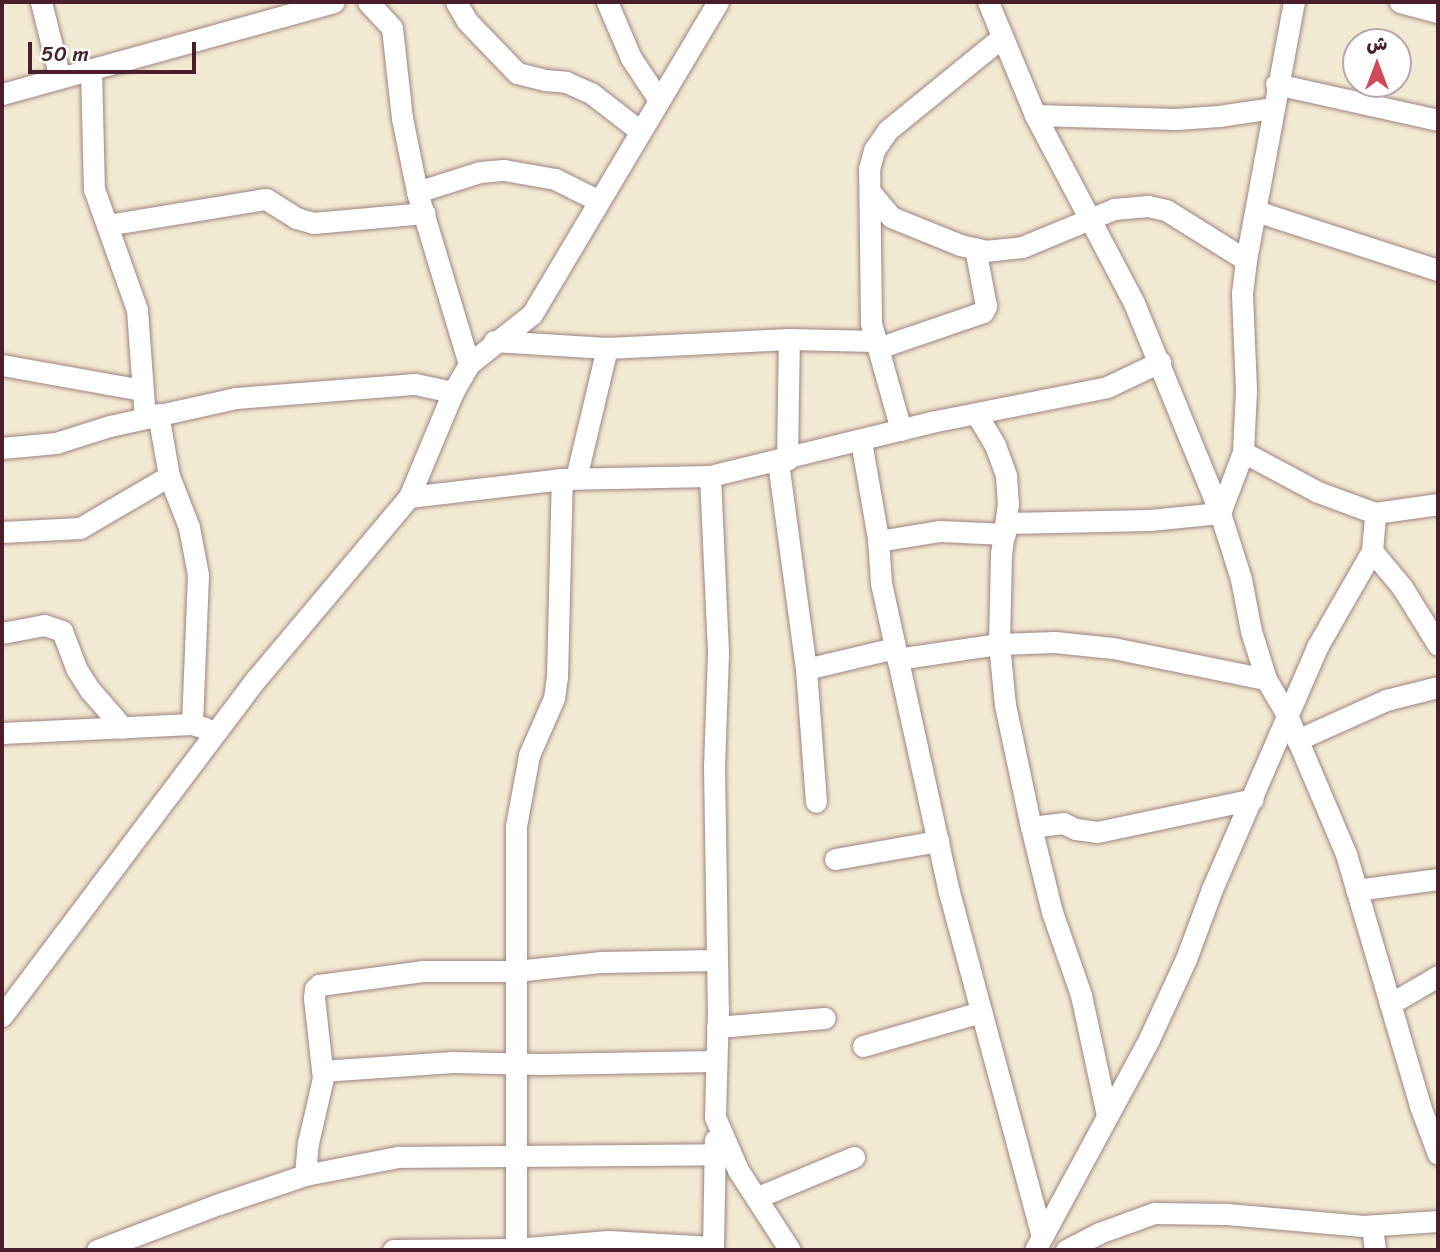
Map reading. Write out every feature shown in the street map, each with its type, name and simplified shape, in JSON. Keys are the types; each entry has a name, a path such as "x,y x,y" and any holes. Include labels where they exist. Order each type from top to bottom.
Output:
{"street":[{"path":"41,2 60,78"},
{"path":"2,94 333,2"},
{"path":"368,2 392,28 402,118 418,192 469,364"},
{"path":"456,2 467,21 517,73 566,82 591,93 640,131"},
{"path":"607,2 631,58 659,100"},
{"path":"2,1016 257,678 409,498 453,392 469,364 494,341 532,314 718,2"},
{"path":"1220,513 1243,452 1246,390 1242,293 1276,84 1294,2"},
{"path":"1400,2 1438,12"},
{"path":"993,3 1001,38 1035,115 1091,218 1160,362 1220,513 1241,579 1251,631 1266,679 1287,715 1346,854 1390,1004 1437,1146"},
{"path":"901,430 871,324 869,169 874,150 888,130 1001,38"},
{"path":"91,69 92,174 97,204 107,225 136,310 143,390 169,476 189,527 198,575 192,724"},
{"path":"1276,84 1438,120"},
{"path":"1035,115 1176,119 1219,116 1273,107"},
{"path":"418,192 480,172 504,170 555,179 599,201"},
{"path":"871,193 891,217 985,251 1023,247 1091,218 1130,206 1166,210 1246,260"},
{"path":"107,225 266,199 296,218 313,223 425,214"},
{"path":"1256,211 1438,270"},
{"path":"494,341 607,348 789,339 876,344 983,312 986,306 975,248"},
{"path":"789,339 783,461 806,669 816,802"},
{"path":"516,1250 516,826 520,791 529,755 554,698 569,479 607,348"},
{"path":"409,498 569,479 710,476 783,461 901,430 1107,387 1160,362"},
{"path":"2,365 143,390"},
{"path":"2,448 48,445 151,416 236,398 415,384 453,392"},
{"path":"977,415 995,445 1006,475 1006,528 1001,564 999,644 1005,705 1052,912 1081,995 1107,1115"},
{"path":"861,441 878,541 881,583 896,653 938,841 1038,1243"},
{"path":"1243,452 1318,492 1376,513 1438,505"},
{"path":"2,532 80,528 169,476"},
{"path":"393,1250 516,1250 608,1241 713,1249 715,1061 718,1027 714,765 718,653 710,476"},
{"path":"878,541 940,531 1220,513"},
{"path":"1038,1243 1149,1039 1186,959 1212,889 1317,647 1372,551 1376,513"},
{"path":"1372,551 1436,634"},
{"path":"2,633 44,625 62,631 76,668 123,728"},
{"path":"806,669 896,653 1055,642 1113,648 1266,679"},
{"path":"1297,740 1386,700 1438,687"},
{"path":"2,733 192,724 217,732"},
{"path":"1031,827 1063,823 1076,829 1097,832 1253,799"},
{"path":"835,859 938,841"},
{"path":"1356,890 1438,879"},
{"path":"305,1175 308,1143 322,1071 314,998 315,989 319,985 422,971 516,971 600,962 717,960"},
{"path":"1390,1004 1438,976"},
{"path":"863,1046 981,1012"},
{"path":"718,1027 825,1018"},
{"path":"322,1071 403,1063 715,1061"},
{"path":"715,1118 733,1159 790,1250"},
{"path":"97,1250 305,1175 409,1156 715,1154"},
{"path":"758,1197 854,1157"},
{"path":"1066,1250 1102,1242 1154,1213 1227,1214 1372,1226 1438,1221"},
{"path":"1372,1226 1376,1250"}]}
